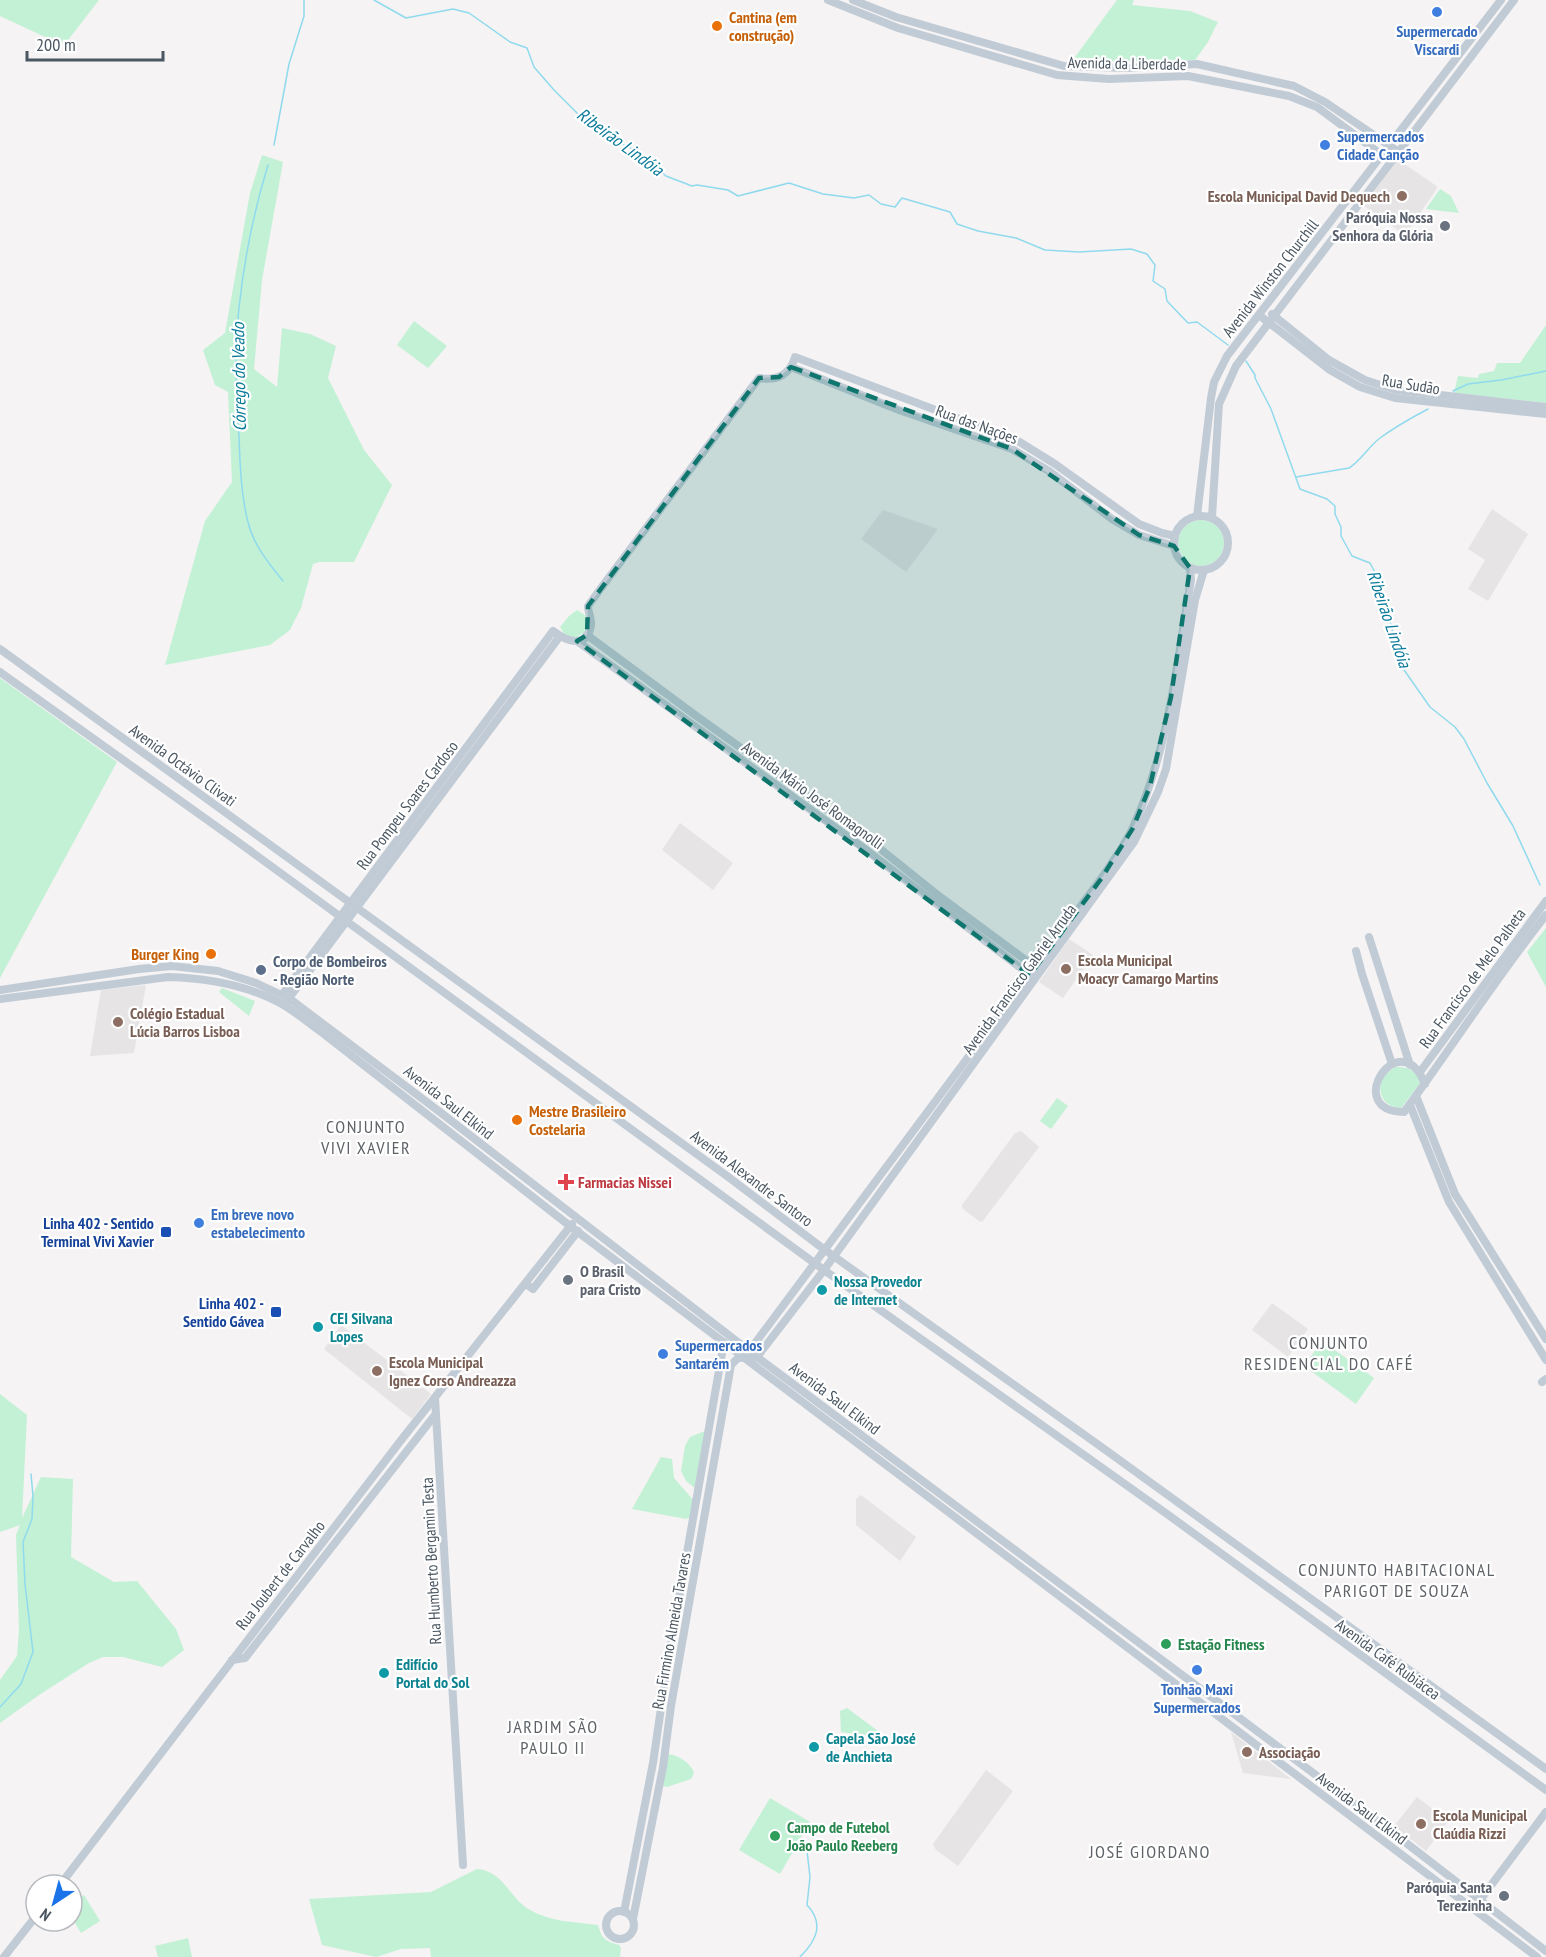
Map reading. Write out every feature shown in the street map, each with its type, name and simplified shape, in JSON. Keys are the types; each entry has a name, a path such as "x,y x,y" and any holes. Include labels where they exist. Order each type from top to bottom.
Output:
{"street":[{"name":"Avenida da Liberdade","path":"828,0 898,28 1057,75 1109,79 1188,76 1289,96 1317,107 1382,154 1396,156"},
{"name":"Avenida da Liberdade","path":"853,0 896,17 1064,66 1128,68 1197,64 1294,86 1325,102 1389,145 1396,156"},
{"name":"Avenida Winston Churchill","path":"1197,516 1214,382 1227,356 1501,0"},
{"name":"Avenida Winston Churchill","path":"1212,517 1219,404 1236,366 1514,0"},
{"path":"1443,77 1443,86 1446,91"},
{"path":"1409,138 1411,128 1419,116 1414,114"},
{"name":"Rua Sudão","path":"1265,308 1338,371"},
{"name":"Rua Sudão","path":"1259,315 1360,387 1395,398 1418,396 1546,407"},
{"name":"Rua das Nações","path":"1174,546 1139,535 1112,519 1049,471 1012,449 909,414 805,373 791,367 795,357 1018,441 1055,464 1139,524 1175,536"},
{"path":"805,373 809,363"},
{"path":"577,641 587,635 591,624 588,606 759,378 780,377 791,367"},
{"name":"Rua Sudão","path":"1418,396 1546,414"},
{"path":"1197,516 1212,517 1226,529 1229,546 1226,555 1214,567 1204,570 1190,568 1179,559 1174,546 1175,536 1184,522 1197,516"},
{"name":"Avenida Francisco Gabriel Arruda","path":"757,1357 824,1270 1032,978 1035,967 1101,879 1133,828 1150,786 1162,744 1191,580 1190,568"},
{"name":"Avenida Francisco Gabriel Arruda","path":"747,1354 1134,842 1158,792 1166,769 1195,600 1204,570"},
{"name":"Avenida Mário José Romagnolli","path":"557,633 569,641 577,641 862,847 1032,978"},
{"name":"Rua Pompeu Soares Cardoso","path":"286,997 557,633"},
{"name":"Avenida Mário José Romagnolli","path":"587,635 868,839 939,896 1035,967"},
{"name":"Avenida Octávio Clivati","path":"0,649 354,906"},
{"name":"Avenida Octávio Clivati","path":"0,672 344,920"},
{"name":"Rua Francisco de Melo Palheta","path":"1420,1072 1546,900"},
{"name":"Avenida Alexandre Santoro","path":"354,906 727,1176 825,1250 1138,1473"},
{"name":"Rua Francisco de Melo Palheta","path":"1425,1084 1546,915"},
{"name":"Avenida Alexandre Santoro","path":"344,920 824,1270 1128,1487"},
{"path":"1369,938 1410,1065"},
{"path":"1356,951 1392,1064"},
{"name":"Avenida Saul Elkind","path":"0,990 172,966 218,971 254,987 286,997 428,1102 579,1220 646,1269 747,1354 1537,1957"},
{"name":"Avenida Saul Elkind","path":"0,999 168,977 213,980 254,987 324,1034 570,1226 724,1342 747,1354"},
{"path":"268,998 284,1002 286,997"},
{"path":"1374,1009 1389,1004"},
{"path":"1404,1062 1420,1072 1425,1084 1404,1112 1395,1112 1380,1101 1376,1092 1377,1081 1382,1071 1392,1064 1404,1062"},
{"path":"1416,1096 1455,1194 1546,1339"},
{"path":"1410,1105 1449,1202 1546,1360"},
{"path":"578,1232 579,1220"},
{"name":"Rua Joubert de Carvalho","path":"69,1873 435,1398 570,1226 579,1220"},
{"name":"Rua Joubert de Carvalho","path":"526,1284 533,1289 578,1232"},
{"path":"640,1278 646,1269"},
{"path":"666,1297 665,1292 668,1291 680,1296"},
{"name":"Rua Firmino Almeida Tavares","path":"724,1342 667,1667 653,1763 624,1912 614,1912 607,1919 606,1928 610,1936 619,1940 631,1935 663,1767 673,1696 731,1365 734,1360 747,1354"},
{"path":"747,1354 757,1357"},
{"name":"Avenida Saul Elkind","path":"757,1357 943,1502 1388,1829 1546,1951"},
{"name":"Rua Humberto Bergamin Testa","path":"435,1398 463,1865"},
{"name":"Rua Joubert de Carvalho","path":"232,1660 245,1658 435,1414"},
{"path":"424,1429 436,1431"},
{"name":"Avenida Café Rubiácea","path":"1138,1473 1546,1769"},
{"name":"Avenida Café Rubiácea","path":"1128,1487 1546,1790"},
{"path":"1480,1900 1546,1812"},
{"path":"624,1912 633,1919"},
{"path":"4,1957 24,1931"}],"highlighted area":[{"path":"791,367 1012,449 1139,535 1174,546 1190,568 1171,697 1150,786 1133,828 1101,879 1030,975 577,641 587,635 588,606 759,378 779,377"}],"shaded area":[{"name":"Escola Municipal David Dequech","path":"1397,159 1438,187 1405,235 1364,206"},
{"path":"1492,509 1528,534 1488,601 1468,589 1485,560 1468,549"},
{"path":"883,510 938,529 906,572 861,539"},
{"path":"680,823 733,863 713,890 662,850"},
{"name":"Escola Municipal Moacyr Camargo Martins","path":"1069,939 1093,955 1063,998 1039,982"},
{"name":"Colégio Estadual Lúcia Barros Lisboa","path":"146,985 134,1053 90,1056 101,990"},
{"path":"1021,1131 1039,1147 982,1222 979,1221 963,1209 962,1205 1015,1133"},
{"path":"1272,1303 1308,1329 1288,1357 1252,1330"},
{"name":"Escola Municipal Ignez Corso Andreazza","path":"341,1325 431,1394 412,1419 324,1349"},
{"path":"861,1495 916,1537 900,1561 856,1525 856,1499"},
{"name":"Associação","path":"1231,1732 1291,1779 1243,1773"},
{"path":"986,1770 1013,1791 958,1866 936,1850 933,1844"},
{"name":"Escola Municipal Claúdia Rizzi","path":"1417,1797 1448,1821 1426,1851 1394,1826"}],"green space":[{"path":"0,0 99,0 65,44 63,42 60,44 0,16"},
{"path":"1117,0 1134,0 1132,5 1190,11 1218,22 1208,42 1195,60 1075,62 1075,57"},
{"path":"262,155 283,162 262,280 254,369 277,387 282,328 310,334 336,346 328,378 364,450 392,485 354,562 313,564 301,608 290,630 270,645 165,665 205,521 232,482 228,392 215,385 203,350 225,333 250,193"},
{"path":"1440,189 1451,196 1459,213 1426,209"},
{"path":"414,321 447,346 428,368 397,345"},
{"path":"1546,325 1546,403 1454,393 1458,376 1478,378 1479,374 1494,371 1497,363 1520,363"},
{"path":"1201,520 1217,527 1224,543 1217,559 1201,566 1185,559 1178,543 1185,527"},
{"path":"577,610 585,615 588,624 585,632 575,638 565,635 560,627"},
{"path":"0,678 117,762 0,978"},
{"path":"1546,928 1546,987 1527,952"},
{"path":"222,988 255,1001 249,1016 219,992"},
{"path":"1395,1067 1411,1070 1421,1082 1401,1108 1386,1102 1380,1088 1382,1077"},
{"path":"1057,1098 1068,1106 1051,1129 1040,1121"},
{"path":"1322,1341 1374,1378 1356,1404 1304,1366"},
{"path":"0,1394 27,1415 22,1518 41,1477 73,1479 71,1557 114,1582 137,1581 176,1629 184,1650 162,1667 123,1657 103,1657 89,1663 39,1695 0,1723 0,1680 17,1656 19,1630 16,1535 20,1525 0,1532"},
{"path":"705,1431 695,1488 686,1481 681,1471 685,1446 690,1437"},
{"path":"661,1457 672,1459 674,1478 694,1501 691,1517 686,1519 632,1509"},
{"path":"847,1708 882,1734 882,1738 841,1732 840,1711"},
{"path":"668,1754 680,1758 690,1766 694,1773 691,1779 667,1787 663,1786"},
{"name":"Campo de Futebol João Paulo Reeberg","path":"770,1798 810,1822 780,1874 739,1850"},
{"path":"477,1869 494,1875 523,1905 538,1914 563,1921 598,1925 605,1939 619,1945 620,1957 431,1957 430,1948 401,1949 376,1957 322,1945 309,1899 431,1892"},
{"path":"84,1895 100,1921 84,1931"},
{"path":"188,1938 192,1957 158,1957 155,1946"}],"waterway":[{"name":"Córrego do Veado","path":"274,145 289,64 304,16 304,0"},
{"name":"Ribeirão Lindóia","path":"374,0 406,18 453,9 469,13 510,42 527,48 534,67 577,113 611,138 638,152 666,176 692,186 728,190 738,196 789,183 823,194 854,198 869,195 881,204 895,207 902,198 950,212 957,224 978,231 1016,238 1045,250 1079,252 1131,249 1147,254 1155,265 1153,281 1165,289 1167,301 1188,323 1197,322 1228,345"},
{"name":"Córrego do Veado","path":"268,165 254,218 244,272 237,324 236,388 241,480 248,522 258,546 283,581"},
{"name":"Ribeirão Lindóia","path":"1246,361 1271,409 1300,489 1327,499 1335,506 1341,536 1352,556 1370,563 1379,580 1402,667 1430,707 1455,727 1464,739 1513,826 1540,885"},
{"path":"1453,391 1468,384 1546,371"},
{"path":"1296,477 1349,468 1380,438 1428,409"},
{"path":"0,1707 21,1684 33,1652 25,1584 23,1542 32,1519 31,1474"},
{"path":"800,1957 814,1939 817,1926 813,1912 807,1905 810,1877 807,1851"}],"place":[{"name":"Supermercado Viscardi","path":"1437,12"},
{"name":"Cantina (em construção)","path":"717,26"},
{"name":"Supermercados Cidade Canção","path":"1325,145"},
{"name":"Escola Municipal David Dequech","path":"1402,196"},
{"name":"Paróquia Nossa Senhora da Glória","path":"1445,226"},
{"name":"Burger King","path":"211,954"},
{"name":"Escola Municipal Moacyr Camargo Martins","path":"1066,969"},
{"name":"Corpo de Bombeiros - Região Norte","path":"261,970"},
{"name":"Colégio Estadual Lúcia Barros Lisboa","path":"118,1022"},
{"name":"Mestre Brasileiro Costelaria","path":"517,1120"},
{"name":"Farmacias Nissei","path":"566,1182"},
{"name":"Em breve novo estabelecimento","path":"199,1223"},
{"name":"Linha 402 - Sentido Terminal Vivi Xavier","path":"166,1232"},
{"name":"O Brasil para Cristo","path":"568,1280"},
{"name":"Nossa Provedor de Internet","path":"822,1290"},
{"name":"Linha 402 - Sentido Gávea","path":"276,1312"},
{"name":"CEI Silvana Lopes","path":"318,1327"},
{"name":"Supermercados Santarém","path":"663,1354"},
{"name":"Escola Municipal Ignez Corso Andreazza","path":"377,1371"},
{"name":"Estação Fitness","path":"1166,1644"},
{"name":"Tonhão Maxi Supermercados","path":"1197,1670"},
{"name":"Edifício Portal do Sol","path":"384,1673"},
{"name":"Capela São José de Anchieta","path":"814,1747"},
{"name":"Associação","path":"1247,1752"},
{"name":"Escola Municipal Claúdia Rizzi","path":"1421,1824"},
{"name":"Campo de Futebol João Paulo Reeberg","path":"775,1836"},
{"name":"Paróquia Santa Terezinha","path":"1504,1896"}],"district":[{"name":"CONJUNTO VIVI XAVIER","path":"366,1137"},
{"name":"CONJUNTO RESIDENCIAL DO CAFÉ","path":"1329,1353"},
{"name":"CONJUNTO HABITACIONAL PARIGOT DE SOUZA","path":"1397,1580"},
{"name":"JARDIM SÃO PAULO II","path":"553,1737"},
{"name":"JOSÉ GIORDANO","path":"1150,1852"}]}
